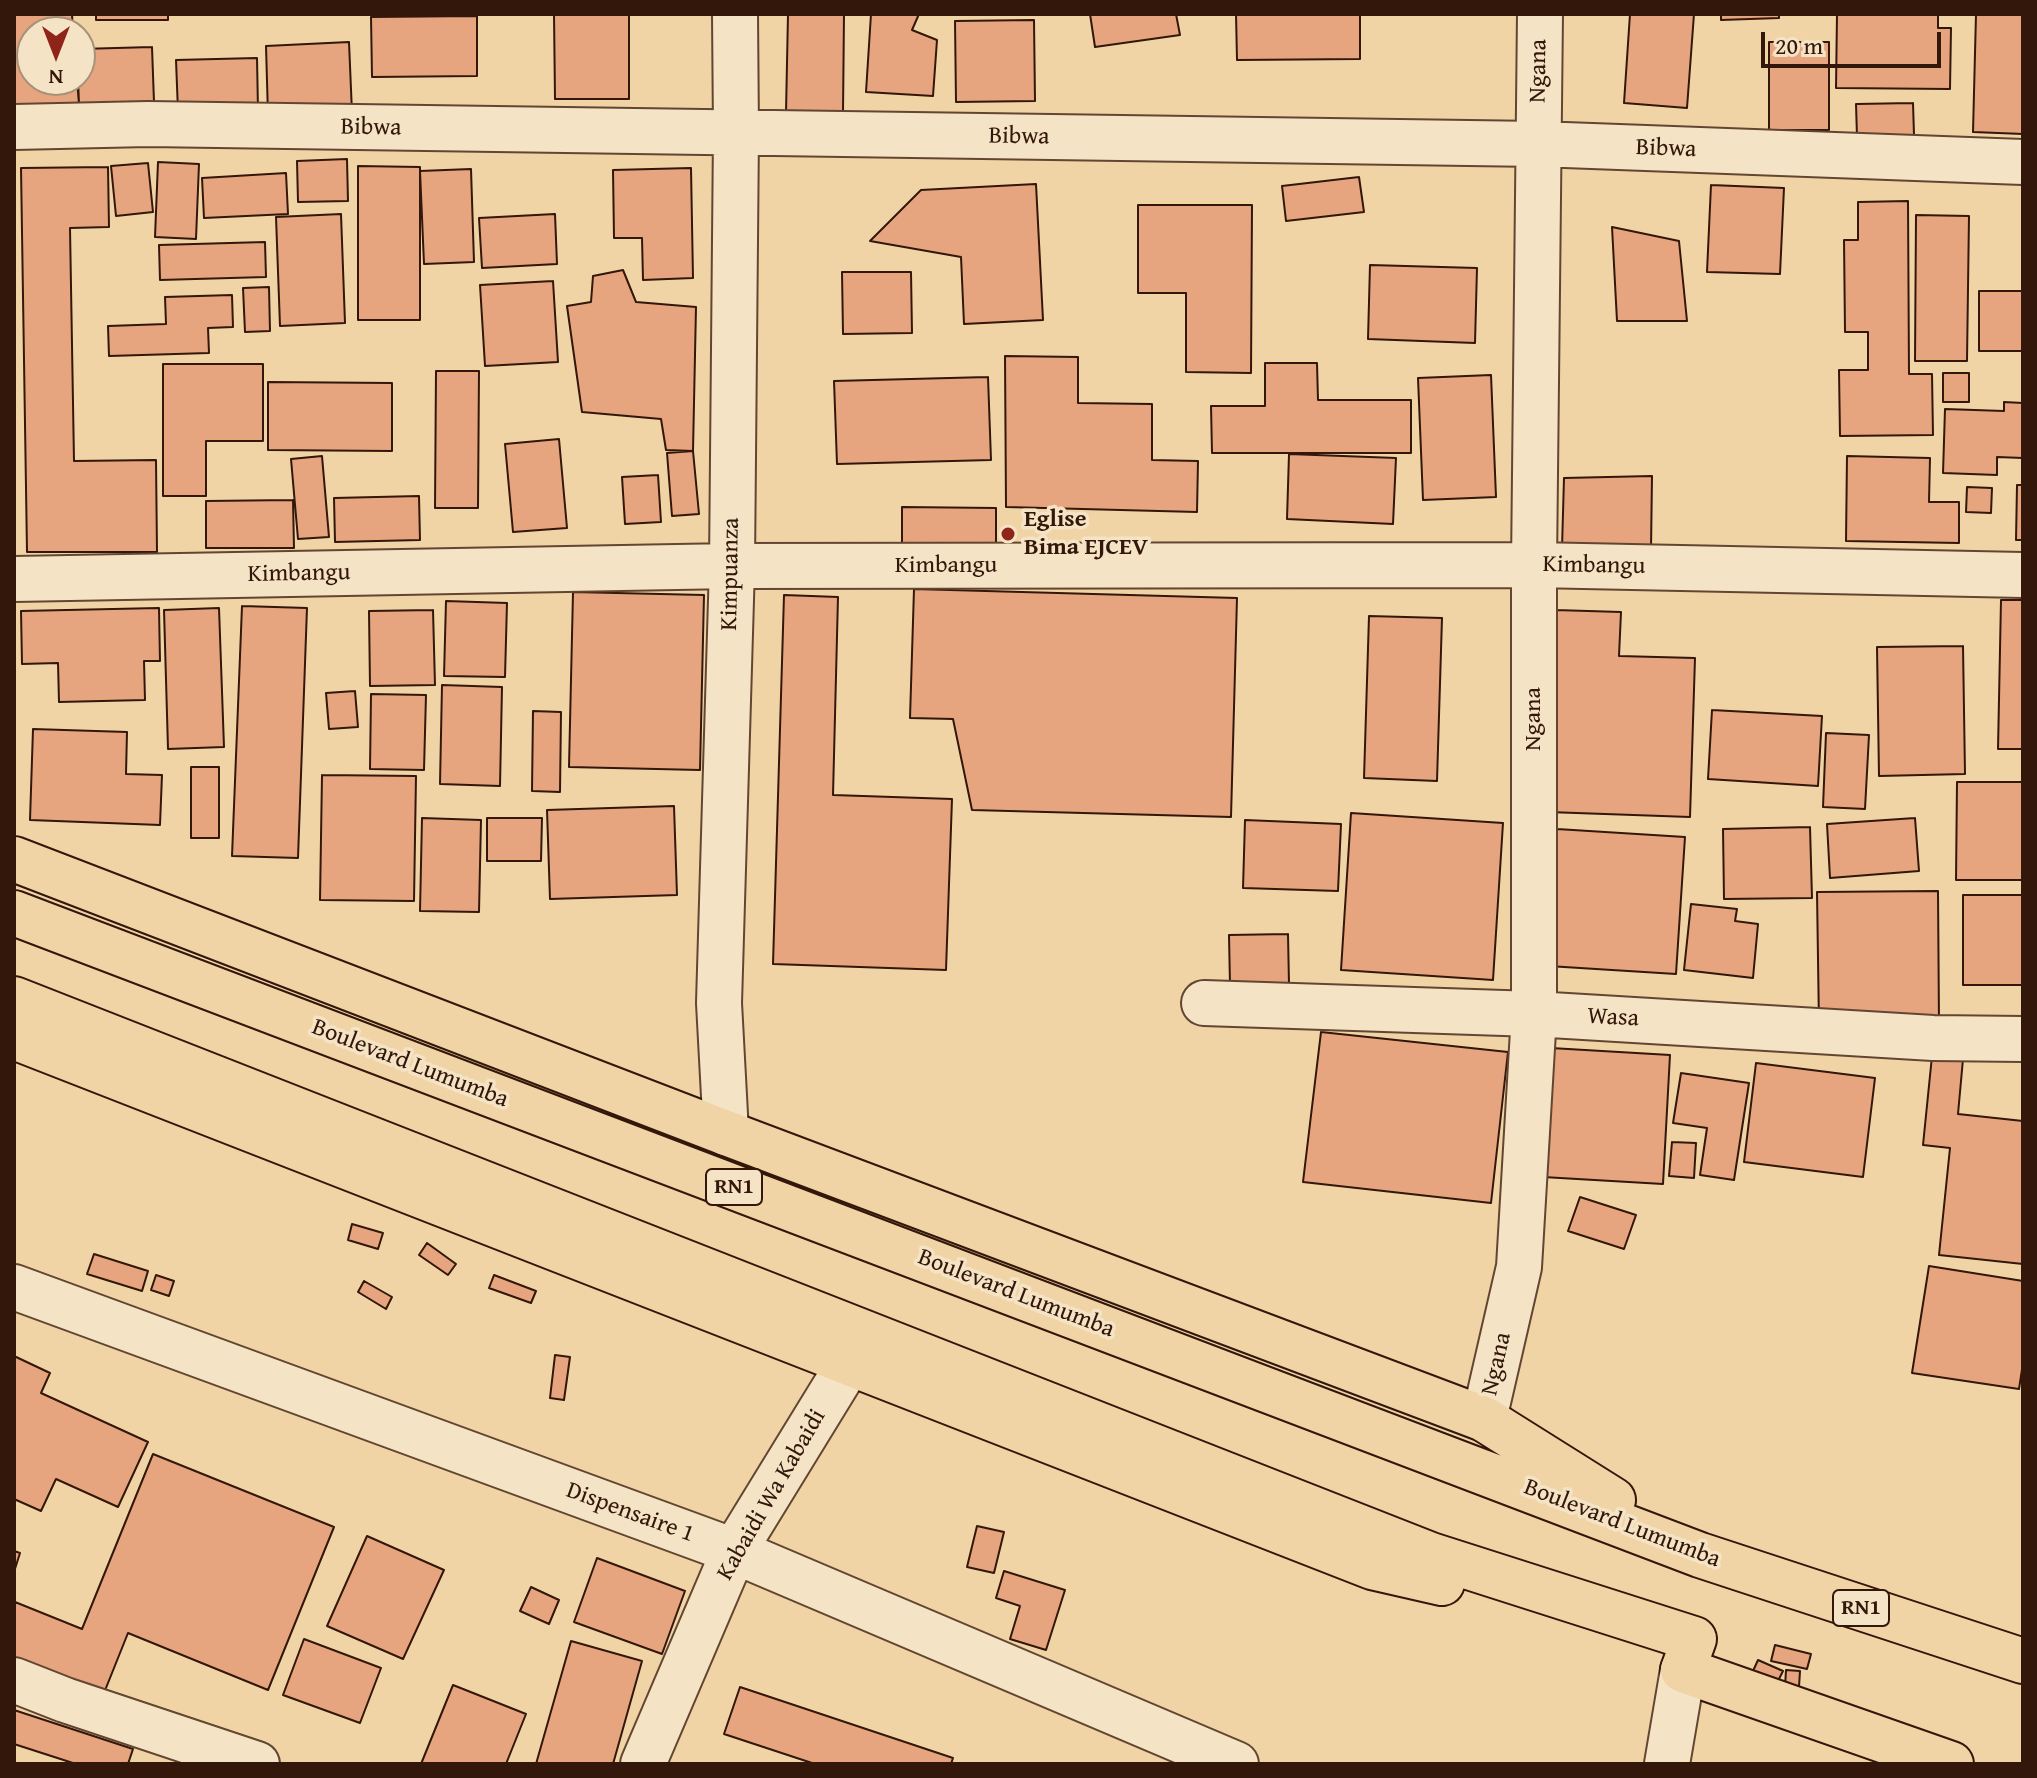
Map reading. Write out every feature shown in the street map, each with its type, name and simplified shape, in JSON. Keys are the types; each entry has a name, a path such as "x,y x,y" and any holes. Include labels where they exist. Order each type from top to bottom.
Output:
{"highway":[{"path":"14,859 726,1133 1484,1419 1700,1555"},
{"name":"Boulevard Lumumba","path":"14,913 1700,1555 2023,1661"},
{"path":"14,999 1688,1654 1951,1764"},
{"path":"14,1037 1372,1567 1688,1654"}],"street":[{"name":"Kimpuanza","path":"726,1133 719,1003 732,566 735,14"},
{"name":"Ngana","path":"1484,1419 1519,1267 1534,1014 1534,565 1540,14"},
{"name":"Bibwa","path":"14,127 148,124 1538,144 2023,162"},
{"name":"Kimbangu","path":"14,579 732,566 1534,565 2023,575"},
{"name":"Wasa","path":"1204,1003 1534,1014 1933,1038 2023,1039"},
{"name":"Dispensaire 1","path":"14,1287 734,1551 1236,1764"},
{"name":"Kabaidi Wa Kabaidi","path":"643,1764 734,1551 850,1362"},
{"path":"1667,1764 1688,1654"},
{"path":"14,1680 257,1764"}],"building":[{"path":"14,14 72,14 16,16 16,96 78,96 79,104 15,109"},
{"path":"168,14 168,20 96,20 96,16"},
{"path":"554,14 629,14 629,99 555,99"},
{"path":"788,14 844,14 843,113 786,112"},
{"path":"871,14 919,14 912,30 937,40 933,96 866,92"},
{"path":"1090,14 1176,14 1180,35 1095,47"},
{"path":"1236,14 1360,14 1360,59 1237,60"},
{"path":"1630,14 1694,14 1687,108 1624,103"},
{"path":"1721,14 1779,14 1779,18 1721,20"},
{"path":"1837,14 1938,14 1938,28 1951,28 1950,89 1836,88"},
{"path":"1976,14 2023,14 2023,134 1973,132"},
{"path":"477,16 477,76 372,77 371,17"},
{"path":"1034,20 1035,101 956,102 955,21"},
{"path":"349,42 352,113 268,116 266,46"},
{"path":"1769,42 1829,42 1829,130 1769,130"},
{"path":"152,47 154,102 79,104 79,96 96,96 96,49"},
{"path":"257,58 258,110 178,112 176,60"},
{"path":"1913,103 1914,135 1857,137 1856,104"},
{"path":"347,159 348,201 298,202 297,161"},
{"path":"158,162 199,164 196,239 155,237"},
{"path":"148,163 153,212 116,216 111,166"},
{"path":"358,166 420,167 420,320 358,320"},
{"path":"108,167 109,227 70,228 74,461 156,460 157,552 27,552 21,168"},
{"path":"691,168 693,278 643,280 642,238 614,238 613,170"},
{"path":"471,169 474,262 424,264 420,171"},
{"path":"286,173 288,214 204,218 202,178"},
{"path":"1359,177 1364,212 1286,221 1282,186"},
{"path":"1036,184 1043,320 964,324 961,257 870,241 921,190"},
{"path":"1711,185 1784,188 1780,274 1707,272"},
{"path":"1908,201 1909,374 1932,374 1933,435 1840,436 1839,370 1868,370 1868,332 1845,332 1844,240 1858,240 1858,202"},
{"path":"1138,205 1252,205 1251,373 1186,372 1186,293 1138,293"},
{"path":"341,214 345,323 280,326 276,217"},
{"path":"555,214 557,264 482,268 479,218"},
{"path":"1916,215 1969,216 1967,361 1915,361"},
{"path":"1612,227 1679,241 1687,321 1617,321"},
{"path":"265,242 266,277 160,280 159,245"},
{"path":"1370,265 1477,268 1475,343 1368,339"},
{"path":"623,270 636,302 696,307 693,451 666,450 661,419 582,412 567,306 591,302 593,276"},
{"path":"842,272 911,272 912,333 843,334"},
{"path":"553,281 558,362 485,366 480,285"},
{"path":"269,287 270,331 245,332 243,288"},
{"path":"1979,291 2023,291 2023,351 1979,351"},
{"path":"232,295 233,327 208,328 209,353 109,356 108,326 166,324 165,297"},
{"path":"1005,356 1078,357 1078,403 1152,404 1152,460 1198,461 1197,512 1006,507"},
{"path":"1265,363 1317,363 1318,400 1411,400 1411,453 1212,453 1211,406 1265,406"},
{"path":"163,364 263,364 263,441 206,441 206,496 163,496"},
{"path":"436,371 479,371 478,508 435,508"},
{"path":"1943,373 1969,373 1969,402 1943,402"},
{"path":"1491,375 1496,497 1423,500 1418,378"},
{"path":"988,377 991,460 837,464 834,381"},
{"path":"268,382 392,383 392,451 268,450"},
{"path":"2004,402 2023,403 2023,458 1997,457 1997,475 1943,473 1945,409 2004,411"},
{"path":"559,439 567,528 513,532 505,444"},
{"path":"693,451 699,514 672,516 667,453"},
{"path":"1289,454 1396,458 1393,524 1287,519"},
{"path":"322,456 329,537 298,539 291,459"},
{"path":"1847,456 1930,458 1929,502 1959,502 1959,543 1846,541"},
{"path":"658,475 661,522 625,524 622,477"},
{"path":"1652,476 1651,549 1562,548 1564,478"},
{"path":"2017,485 2023,485 2023,540 2016,540"},
{"path":"1967,487 1992,488 1991,513 1966,512"},
{"path":"419,496 420,540 335,542 334,498"},
{"path":"293,500 294,548 206,548 206,501"},
{"path":"902,507 996,508 996,544 902,543"},
{"path":"914,589 1237,598 1231,817 972,810 953,719 910,718"},
{"path":"573,592 704,595 700,770 569,767"},
{"path":"784,595 838,597 833,795 952,799 946,970 773,964"},
{"path":"2001,600 2023,600 2023,749 1998,749"},
{"path":"446,601 507,603 505,677 444,676"},
{"path":"242,606 307,608 298,858 232,856"},
{"path":"159,608 160,661 144,661 145,700 59,702 58,663 22,664 21,611"},
{"path":"219,608 224,747 168,749 164,610"},
{"path":"433,610 435,685 370,686 369,611"},
{"path":"1555,610 1621,612 1619,656 1695,658 1690,817 1548,812"},
{"path":"1369,616 1442,618 1437,781 1364,778"},
{"path":"1963,646 1965,774 1879,776 1877,647"},
{"path":"442,685 502,687 500,786 440,784"},
{"path":"355,691 358,727 329,729 326,693"},
{"path":"371,694 426,695 424,770 370,769"},
{"path":"1712,710 1822,716 1818,786 1708,779"},
{"path":"533,711 561,712 560,792 532,791"},
{"path":"33,729 127,732 126,774 162,775 160,825 30,820"},
{"path":"1826,733 1869,735 1865,809 1823,807"},
{"path":"191,767 219,767 219,838 191,838"},
{"path":"322,775 416,776 414,901 320,900"},
{"path":"1957,782 2023,782 2023,880 1956,880"},
{"path":"674,806 677,895 550,899 547,810"},
{"path":"1351,813 1503,823 1493,980 1341,970"},
{"path":"422,818 481,820 479,912 420,911"},
{"path":"487,818 542,818 541,861 487,861"},
{"path":"1915,818 1919,871 1830,878 1827,824"},
{"path":"1245,820 1341,824 1338,891 1243,888"},
{"path":"1810,827 1812,898 1724,899 1723,829"},
{"path":"1557,829 1685,837 1676,974 1548,966"},
{"path":"1938,891 1939,1025 1819,1026 1817,892"},
{"path":"1963,895 2023,895 2023,985 1963,985"},
{"path":"1691,904 1737,909 1735,921 1758,924 1753,978 1684,970"},
{"path":"1288,934 1289,984 1230,985 1229,935"},
{"path":"1321,1032 1508,1052 1491,1203 1303,1182"},
{"path":"1551,1048 1670,1055 1663,1184 1543,1177"},
{"path":"1932,1056 1963,1059 1958,1114 2023,1121 2023,1264 1939,1255 1950,1148 1923,1145"},
{"path":"1756,1063 1875,1078 1863,1177 1744,1162"},
{"path":"1681,1073 1749,1083 1734,1180 1700,1175 1707,1128 1673,1123"},
{"path":"1672,1142 1696,1143 1694,1178 1669,1176"},
{"path":"1580,1197 1636,1215 1624,1249 1568,1231"},
{"path":"352,1224 383,1233 378,1249 348,1240"},
{"path":"427,1243 456,1264 448,1275 419,1255"},
{"path":"94,1254 148,1271 142,1291 87,1274"},
{"path":"1929,1266 2023,1281 2023,1363 2019,1389 1912,1373"},
{"path":"156,1275 174,1281 169,1296 151,1290"},
{"path":"494,1275 536,1291 531,1303 489,1288"},
{"path":"364,1281 392,1297 386,1309 358,1292"},
{"path":"555,1355 570,1357 564,1400 550,1398"},
{"path":"14,1356 50,1373 41,1393 148,1442 118,1507 56,1479 41,1511 14,1499"},
{"path":"153,1454 334,1527 268,1690 128,1633 104,1693 14,1657 15,1602 82,1629"},
{"path":"977,1526 1004,1532 994,1573 967,1567"},
{"path":"367,1536 444,1570 403,1659 327,1626"},
{"path":"14,1551 20,1553 14,1572"},
{"path":"597,1558 685,1591 662,1654 574,1622"},
{"path":"1004,1571 1065,1590 1046,1650 1010,1639 1020,1606 996,1598"},
{"path":"531,1587 559,1600 549,1624 520,1611"},
{"path":"304,1639 381,1668 360,1723 283,1695"},
{"path":"571,1641 642,1661 613,1764 536,1764"},
{"path":"1775,1645 1811,1654 1807,1669 1771,1661"},
{"path":"1758,1660 1783,1671 1778,1681 1753,1671"},
{"path":"1786,1670 1800,1671 1799,1687 1785,1687"},
{"path":"453,1685 526,1714 506,1764 421,1764"},
{"path":"740,1687 953,1758 951,1764 815,1764 724,1734"},
{"path":"14,1710 133,1749 128,1764 76,1764 14,1744"}],"place":[{"name":"Eglise Bima EJCEV","path":"1008,534"}]}
